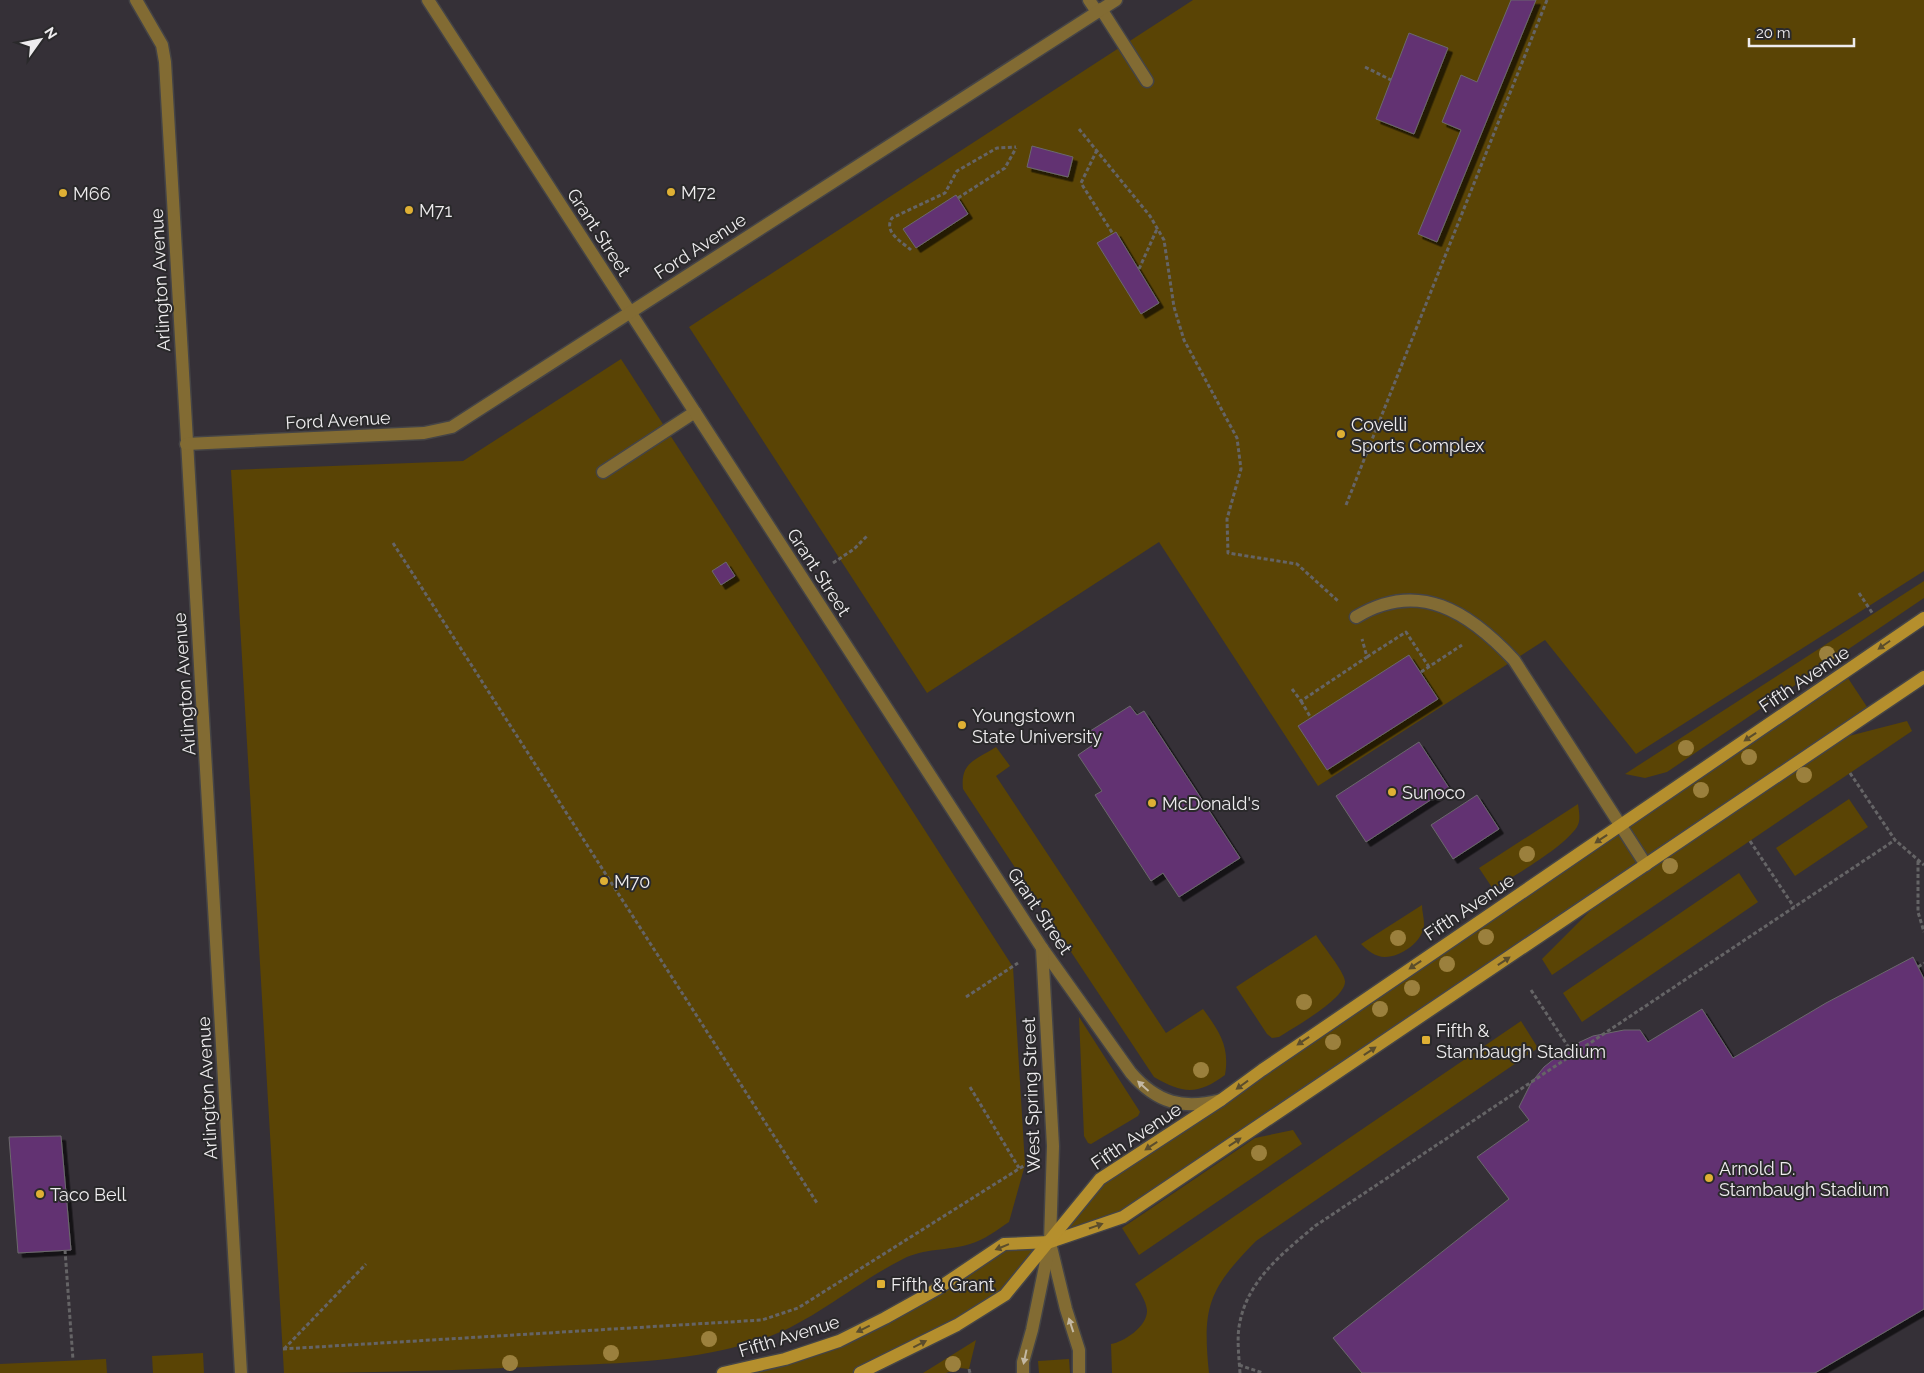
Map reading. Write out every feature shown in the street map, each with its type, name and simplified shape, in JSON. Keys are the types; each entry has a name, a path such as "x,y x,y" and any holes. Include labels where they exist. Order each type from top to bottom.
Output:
{"main road":[{"name":"Fifth Avenue","path":"860,1373 957,1325 1005,1295 1100,1179 1221,1100 1924,618"},
{"name":"Fifth Avenue","path":"723,1373 785,1359 839,1341 937,1289 1004,1244 1050,1242 1123,1217 1924,677"}],"street":[{"name":"Arlington Avenue","path":"136,0 162,45 165,62 241,1373"},
{"name":"Grant Street","path":"428,0 1042,948 1142,1085 1163,1100 1178,1104 1208,1103 1221,1100"},
{"path":"1089,0 1099,11 1147,81"},
{"name":"Ford Avenue","path":"186,444 424,433 452,427 1116,0"},
{"path":"603,472 695,412"},
{"path":"1356,617 1375,606 1403,600 1430,601 1462,616 1492,637 1514,660 1646,865"},
{"name":"West Spring Street","path":"1042,948 1053,1146 1050,1242"},
{"path":"1023,1373 1023,1362 1032,1330 1050,1242"},
{"path":"1050,1242 1066,1309 1079,1350 1079,1373"}],"path":[{"path":"1346,505 1547,0"},
{"path":"1365,67 1391,80"},
{"path":"1079,128 1157,228 1164,240 1174,307 1184,340 1237,438 1242,469 1227,519 1228,553 1297,564 1356,617 1367,658"},
{"path":"911,250 890,230 889,223 892,218 945,193 957,171 997,148 1016,147 1005,168 958,198"},
{"path":"1097,150 1081,183 1113,234"},
{"path":"1139,269 1157,228"},
{"path":"833,563 854,550 867,536"},
{"path":"393,543 817,1203"},
{"path":"1859,593 1873,614"},
{"path":"1421,672 1484,631"},
{"path":"1300,701 1406,632 1429,667"},
{"path":"1292,689 1311,718"},
{"path":"1850,773 1895,840 1924,865"},
{"path":"1240,1373 1238,1329 1244,1303 1259,1278 1285,1251 1315,1226 1895,840"},
{"path":"1750,841 1794,907"},
{"path":"1918,861 1918,912 1924,932"},
{"path":"1918,967 1924,963"},
{"path":"966,997 1013,966"},
{"path":"1531,990 1574,1054"},
{"path":"970,1087 1019,1168"},
{"path":"366,1264 283,1349 762,1320 798,1308 1025,1165"},
{"path":"65,1250 74,1360"},
{"path":"1239,1366 1263,1373"}],"shaded area":[{"name":"Youngstown State University","path":"0,0 1924,0 1924,1373 0,1373"},
{"name":"Covelli Sports Complex","path":"1193,0 1924,0 1924,571 1636,754 1545,640 1318,786 1159,542 927,693 689,327"},
{"name":"M70","path":"621,359 1013,967 1025,1165 1009,1222 975,1242 911,1255 869,1278 819,1311 785,1330 768,1337 715,1352 660,1360 605,1364 417,1371 284,1373 231,470 463,461"},
{"path":"1924,581 1924,598 1667,772 1645,778 1625,774"},
{"path":"1844,672 1871,713 1123,1217 1050,1242 1005,1295 860,1373 723,1373 839,1341 1004,1244 1050,1241 1100,1179"},
{"path":"1907,721 1912,731 1552,975 1542,959 1594,907 1841,738"},
{"path":"996,747 1010,766 996,776 1166,1033 1203,1009 1214,1025 1222,1039 1226,1056 1225,1075 1215,1082 1190,1090 1174,1087 1154,1077 963,789 964,773 967,767"},
{"path":"1849,799 1868,827 1795,876 1776,848"},
{"path":"1578,804 1579,822 1577,827 1561,844 1493,889 1479,868"},
{"path":"1739,873 1758,902 1582,1022 1563,993"},
{"path":"1422,905 1423,930 1416,942 1404,951 1391,956 1381,957 1371,953 1361,944"},
{"path":"1316,935 1341,971 1345,981 1343,988 1329,1004 1318,1012 1279,1037 1272,1038 1267,1034 1236,987"},
{"path":"1079,1017 1140,1112 1138,1116 1091,1144 1088,1143 1084,1136"},
{"path":"1521,1021 1538,1048 1256,1241 1240,1258 1219,1286 1208,1314 1207,1350 1209,1373 1112,1373 1111,1344 1128,1337 1144,1322 1146,1316 1145,1303 1135,1284"},
{"path":"1293,1130 1302,1144 1139,1255 1122,1228 1255,1138"},
{"path":"976,1340 969,1369 960,1368 946,1373 923,1373"},
{"path":"203,1353 204,1373 153,1373 152,1356"},
{"path":"106,1359 107,1373 0,1373 0,1364"},
{"path":"1069,1359 1070,1373 1039,1373 1038,1361"}],"building":[{"path":"1511,0 1536,0 1437,242 1418,234 1461,130 1442,122 1461,75 1477,82"},
{"path":"1409,33 1448,48 1414,134 1376,119"},
{"path":"1032,146 1073,157 1068,177 1027,167"},
{"path":"956,195 968,214 916,248 903,229"},
{"path":"1116,232 1159,303 1141,314 1097,243"},
{"path":"726,562 735,576 721,585 712,571"},
{"path":"1409,655 1438,699 1327,770 1298,726"},
{"name":"McDonald's","path":"1130,706 1137,715 1144,711 1240,858 1179,897 1163,873 1151,881 1095,795 1102,791 1078,755 1094,744 1087,733"},
{"name":"Sunoco","path":"1419,742 1449,788 1366,842 1336,796"},
{"path":"1477,795 1499,829 1453,859 1431,825"},
{"name":"Arnold D. Stambaugh Stadium","path":"1913,957 1924,979 1924,1309 1815,1373 1362,1373 1333,1338 1509,1199 1477,1157 1529,1120 1519,1107 1531,1083 1544,1067 1569,1047 1593,1036 1624,1030 1640,1030 1648,1042 1702,1009 1733,1058 1826,1003"},
{"name":"Taco Bell","path":"61,1136 71,1250 18,1253 9,1137"}],"place":[{"name":"M72","path":"671,192"},
{"name":"M66","path":"63,193"},
{"name":"M71","path":"409,210"},
{"name":"Covelli Sports Complex","path":"1341,434"},
{"name":"Youngstown State University","path":"962,725"},
{"name":"Sunoco","path":"1392,792"},
{"name":"McDonald's","path":"1152,803"},
{"name":"M70","path":"604,881"},
{"name":"Fifth & Stambaugh Stadium","path":"1426,1040"},
{"name":"Arnold D. Stambaugh Stadium","path":"1709,1178"},
{"name":"Taco Bell","path":"40,1194"},
{"name":"Fifth & Grant","path":"881,1284"}]}
